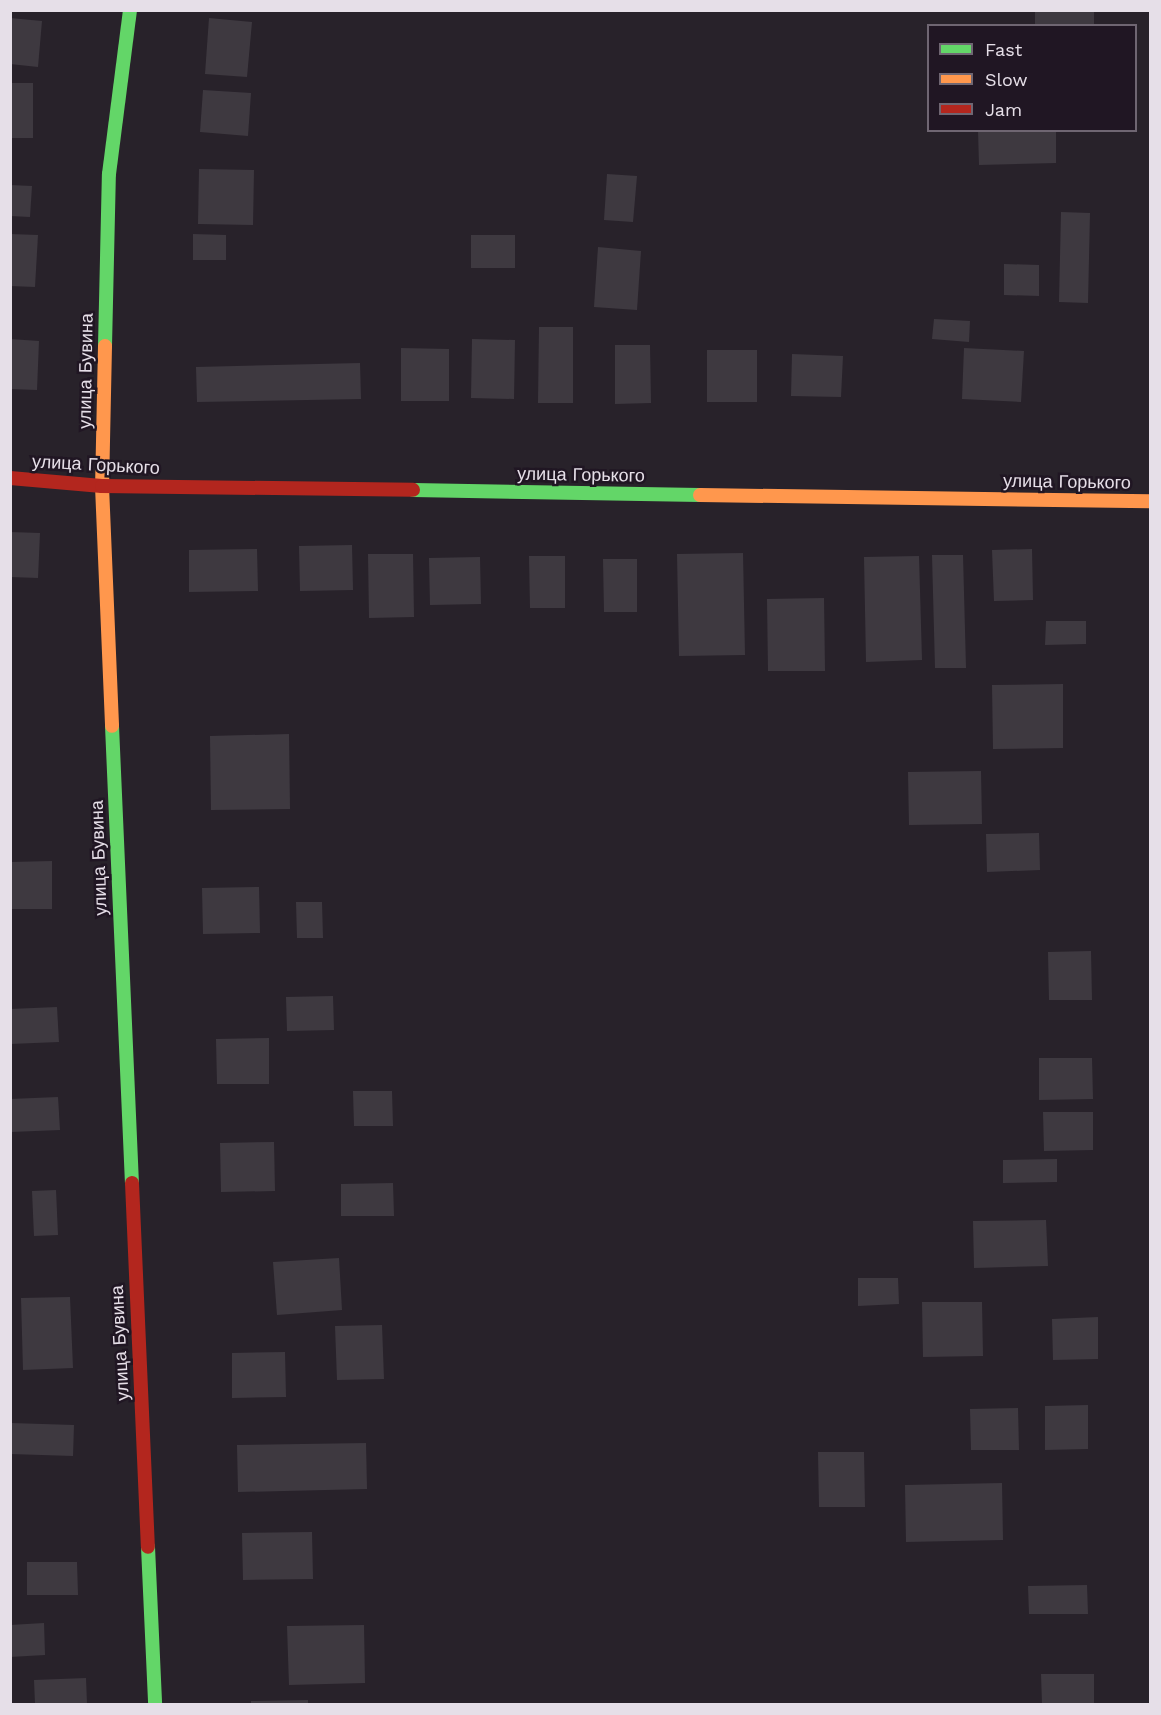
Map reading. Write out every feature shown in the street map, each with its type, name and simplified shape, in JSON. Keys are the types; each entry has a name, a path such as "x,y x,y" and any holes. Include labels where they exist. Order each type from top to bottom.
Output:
{"street":[{"name":"улица Бувина","path":"130,10 120,51 109,174 102,486 155,1704"},
{"name":"улица Горького","path":"10,478 102,486 1150,501"}],"building":[{"path":"1035,10 1094,10 1094,24 1035,24"},
{"path":"10,18 42,21 38,67 10,64"},
{"path":"209,18 252,22 247,77 205,74"},
{"path":"10,83 33,83 33,138 10,138"},
{"path":"203,90 251,93 248,136 200,132"},
{"path":"978,132 1056,132 1056,163 979,165"},
{"path":"199,169 254,170 253,225 198,224"},
{"path":"607,174 637,176 633,222 604,220"},
{"path":"10,185 32,186 30,217 10,216"},
{"path":"1061,212 1090,213 1088,303 1059,302"},
{"path":"10,234 38,235 35,287 10,286"},
{"path":"193,234 226,235 226,260 193,260"},
{"path":"471,235 515,235 515,268 471,268"},
{"path":"598,247 641,251 637,310 594,307"},
{"path":"1004,264 1039,265 1039,296 1004,295"},
{"path":"934,319 970,321 969,342 932,339"},
{"path":"539,327 573,327 573,403 538,403"},
{"path":"10,339 39,341 37,390 10,389"},
{"path":"472,339 515,340 514,399 471,398"},
{"path":"615,345 650,345 651,403 615,404"},
{"path":"401,348 449,349 449,401 401,401"},
{"path":"964,348 1024,351 1021,402 962,399"},
{"path":"707,350 757,350 757,402 707,402"},
{"path":"792,354 843,356 841,397 791,396"},
{"path":"360,363 361,399 197,402 196,367"},
{"path":"10,532 40,533 38,578 10,577"},
{"path":"352,545 353,590 300,591 299,546"},
{"path":"257,549 258,591 189,592 189,550"},
{"path":"1032,549 1033,600 994,601 992,550"},
{"path":"743,553 745,655 679,656 677,554"},
{"path":"368,554 413,554 414,617 369,618"},
{"path":"932,555 963,555 966,668 935,668"},
{"path":"529,556 565,556 565,608 530,608"},
{"path":"919,556 922,660 866,662 864,557"},
{"path":"480,557 481,604 430,605 429,558"},
{"path":"603,559 637,559 637,612 604,612"},
{"path":"824,598 825,671 768,671 767,599"},
{"path":"1046,621 1086,621 1086,644 1045,645"},
{"path":"1063,684 1063,748 993,749 992,685"},
{"path":"289,734 290,809 211,810 210,736"},
{"path":"981,771 982,824 909,825 908,772"},
{"path":"1039,833 1040,870 987,872 986,834"},
{"path":"52,861 52,909 10,909 10,862"},
{"path":"259,887 260,933 203,934 202,888"},
{"path":"296,902 322,902 323,938 297,938"},
{"path":"1091,951 1092,1000 1049,1000 1048,952"},
{"path":"333,996 334,1030 287,1031 286,997"},
{"path":"57,1007 59,1042 10,1044 10,1009"},
{"path":"269,1038 269,1084 217,1084 216,1039"},
{"path":"1039,1058 1092,1058 1093,1099 1039,1100"},
{"path":"353,1091 392,1091 393,1126 354,1126"},
{"path":"58,1097 60,1130 11,1132 10,1099"},
{"path":"1043,1112 1093,1112 1093,1150 1044,1151"},
{"path":"274,1142 275,1191 221,1192 220,1143"},
{"path":"1057,1159 1057,1182 1003,1183 1003,1160"},
{"path":"393,1183 394,1216 341,1216 341,1184"},
{"path":"56,1190 58,1235 34,1236 32,1191"},
{"path":"1046,1220 1048,1266 974,1268 973,1221"},
{"path":"339,1258 342,1310 277,1315 273,1262"},
{"path":"858,1278 898,1278 899,1304 858,1306"},
{"path":"70,1297 73,1368 23,1370 21,1298"},
{"path":"922,1302 982,1302 983,1356 923,1357"},
{"path":"1098,1317 1098,1359 1053,1360 1052,1319"},
{"path":"382,1325 384,1379 337,1380 335,1326"},
{"path":"285,1352 286,1397 232,1398 232,1353"},
{"path":"1088,1405 1088,1449 1045,1450 1045,1406"},
{"path":"1018,1408 1019,1450 971,1450 970,1409"},
{"path":"11,1423 74,1425 73,1456 10,1454"},
{"path":"366,1443 367,1489 238,1492 237,1445"},
{"path":"818,1452 864,1452 865,1507 819,1507"},
{"path":"1002,1483 1003,1540 906,1542 905,1485"},
{"path":"312,1532 313,1579 243,1580 242,1533"},
{"path":"27,1562 77,1562 78,1595 27,1595"},
{"path":"1087,1585 1088,1614 1029,1614 1028,1586"},
{"path":"44,1623 45,1655 10,1657 10,1625"},
{"path":"364,1625 365,1683 289,1685 287,1626"},
{"path":"1041,1674 1094,1674 1094,1703 1042,1704"},
{"path":"86,1678 87,1704 35,1704 34,1680"},
{"path":"308,1700 308,1704 251,1704 251,1701"}],"traffic: fast":[{"path":"105,346 109,174 130,10"},
{"path":"413,490 700,495"},
{"path":"112,726 132,1183"},
{"path":"148,1547 155,1704"}],"traffic: slow":[{"path":"105,346 102,486 112,726"},
{"path":"700,495 1150,501"}],"traffic: jam":[{"path":"10,478 102,486 413,490"},
{"path":"132,1183 148,1547"}]}
